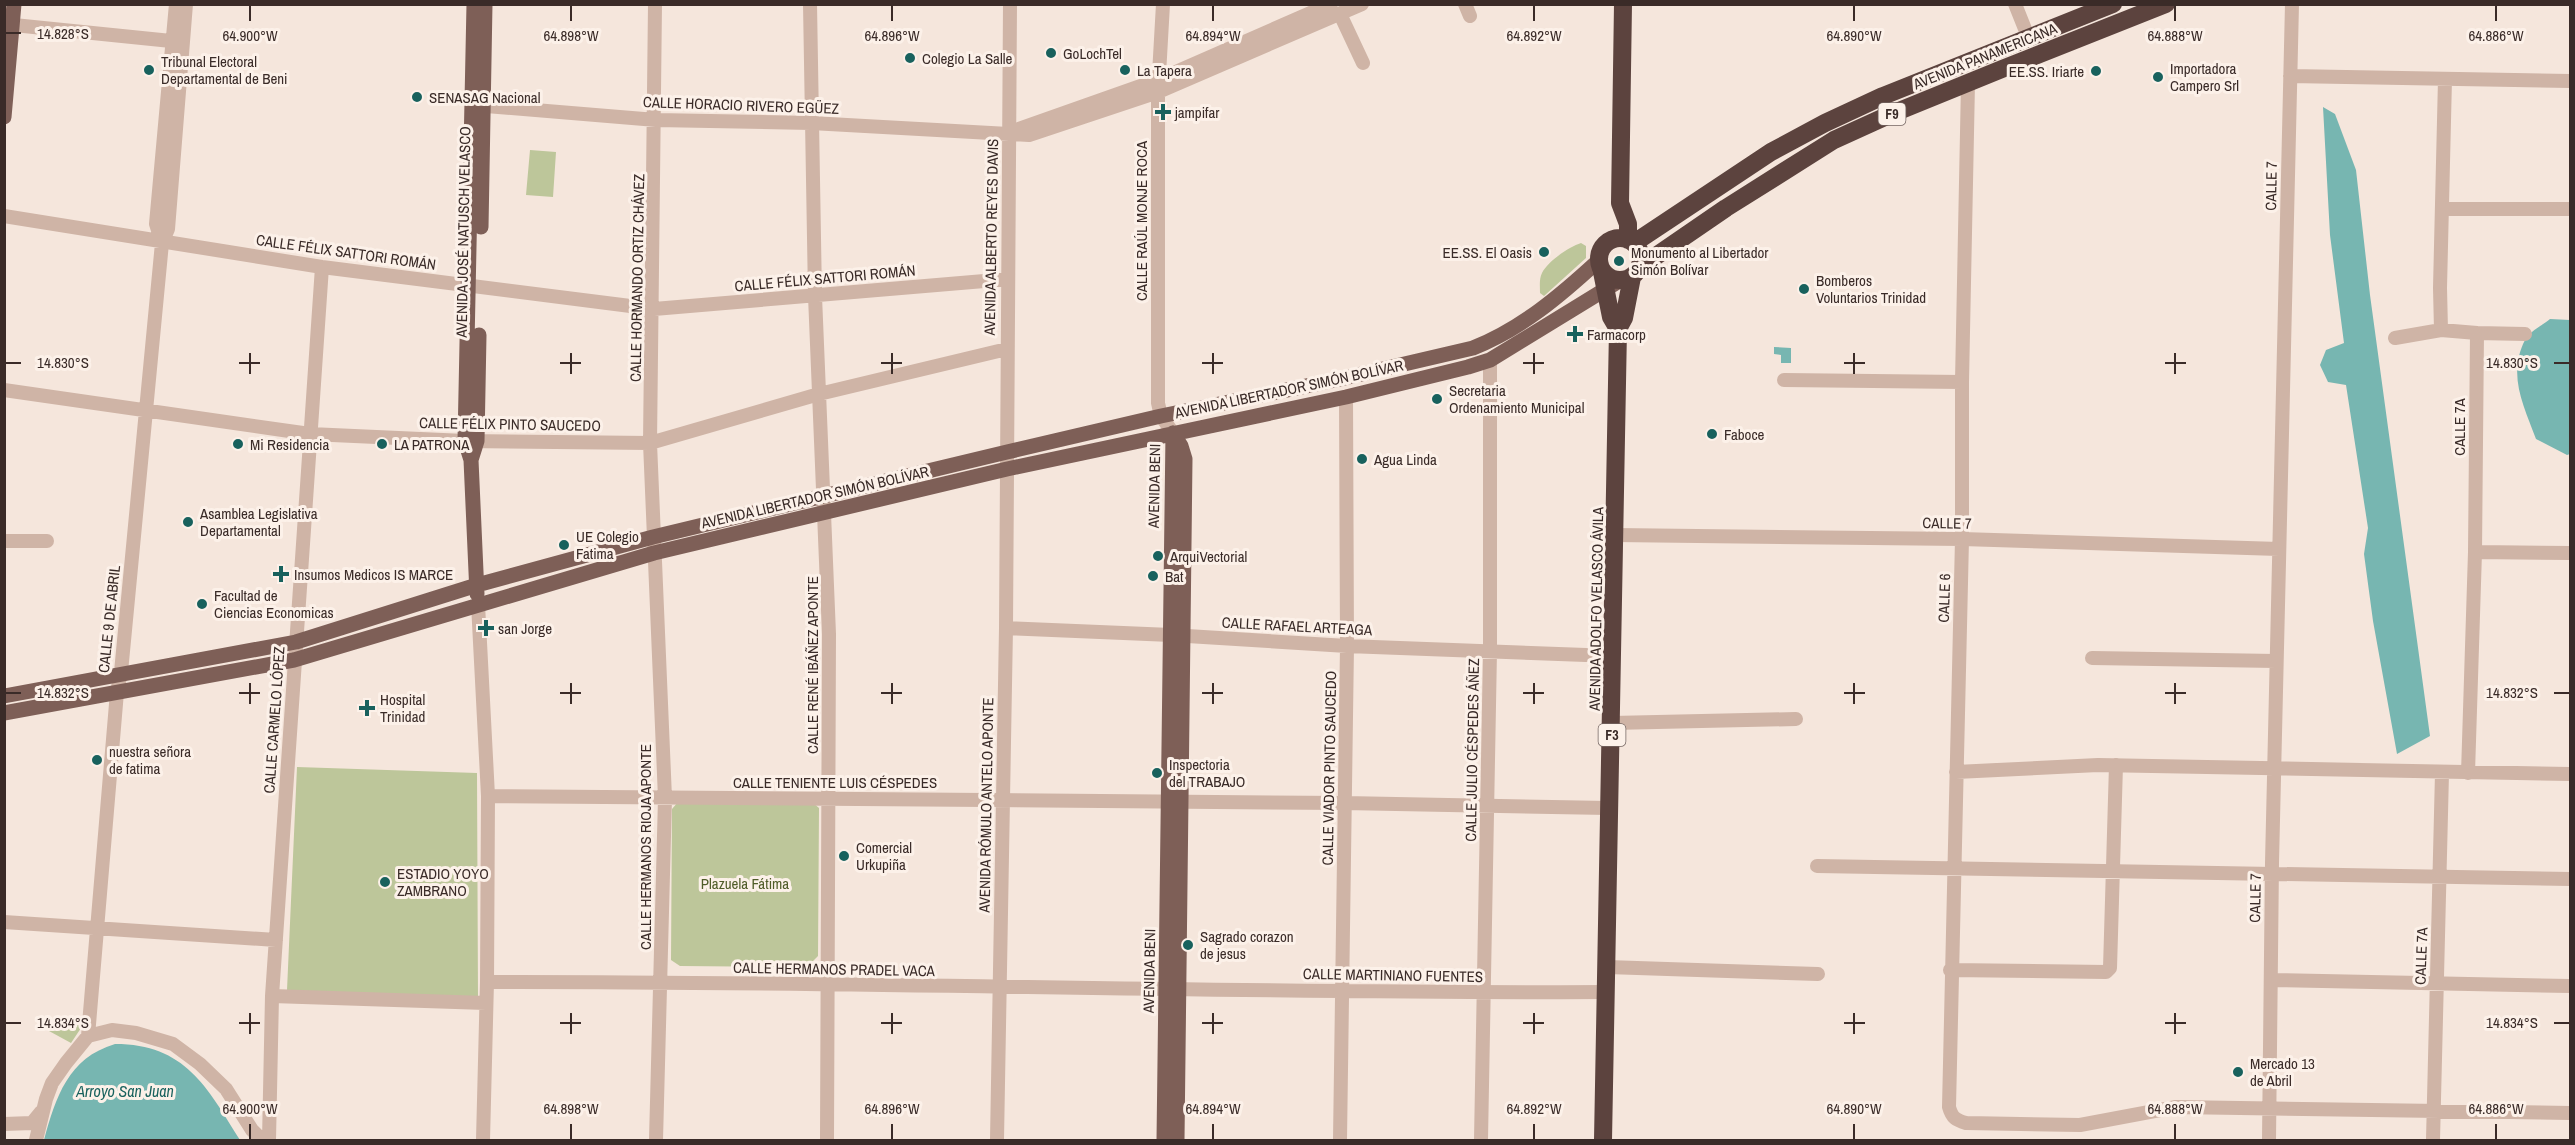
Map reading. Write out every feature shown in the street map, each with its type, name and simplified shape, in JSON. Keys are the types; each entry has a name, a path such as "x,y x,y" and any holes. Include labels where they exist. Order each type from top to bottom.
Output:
{"highway":[{"path":"1616,275 1641,254 1624,241 1628,224 1620,203 1623,4"},
{"name":"AVENIDA PANAMERICANA","path":"1616,275 1834,140 1968,83 2166,4"},
{"name":"AVENIDA PANAMERICANA","path":"1624,241 1666,220 1771,152 1825,123 1883,96 2113,5"},
{"path":"1620,203 1626,212 1636,218 1666,220"},
{"name":"F9","path":"1616,275 1602,247 1624,241"},
{"name":"AVENIDA ADOLFO VELASCO ÁVILA","path":"1616,275 1611,316 1618,329"},
{"name":"AVENIDA ADOLFO VELASCO ÁVILA","path":"1603,1140 1618,329 1624,318 1616,275"}],"main road":[{"path":"4,117 8,24 14,4"},
{"name":"AVENIDA JOSÉ NATUSCH VELASCO","path":"474,4 477,105 471,460 478,604"},
{"name":"AVENIDA JOSÉ NATUSCH VELASCO","path":"477,105 485,4"},
{"name":"AVENIDA LIBERTADOR SIMÓN BOLÍVAR","path":"4,696 121,672 296,642 477,585 824,505 1007,470 1346,397 1468,367 1490,360 1616,275"},
{"name":"AVENIDA LIBERTADOR SIMÓN BOLÍVAR","path":"824,505 1007,452 1473,348 1491,341 1534,315 1583,276 1616,275"},
{"name":"AVENIDA BENI","path":"1173,433 1181,446 1185,459 1177,636 1175,803 1173,989 1177,1140"},
{"name":"AVENIDA LIBERTADOR SIMÓN BOLÍVAR","path":"4,713 294,660 478,604 654,545"},
{"name":"AVENIDA BENI","path":"1164,1140 1173,989"}],"street":[{"name":"CALLE 9 DE ABRIL","path":"176,4 178,42"},
{"name":"CALLE 9 DE ABRIL","path":"88,1036 117,692 121,672 162,243 156,224 178,42 186,4"},
{"name":"CALLE HORMANDO ORTIZ CHÁVEZ","path":"654,545 650,443 654,309 655,4"},
{"name":"CALLE RENÉ IBÁÑEZ APONTE","path":"810,4 815,296 829,634 827,1140"},
{"name":"AVENIDA ALBERTO REYES DAVIS","path":"1007,470 1010,4"},
{"name":"CALLE RAÚL MONJE ROCA","path":"1163,4 1159,85 1158,404 1161,416 1173,433"},
{"name":"CALLE HORACIO RIVERO EGÜEZ","path":"477,105 656,120 811,123 1009,134 1159,85 1335,9 1362,4"},
{"path":"2015,4 2029,39"},
{"name":"CALLE 7","path":"2269,1140 2276,661 2292,4"},
{"path":"1335,9 1363,63"},
{"path":"8,24 178,42"},
{"path":"2290,76 2571,81"},
{"path":"2441,330 2445,79"},
{"name":"CALLE 6","path":"1968,83 1962,382 1962,539 1950,970 1949,1107 1951,1114 1955,1120 1966,1124 2080,1125 2176,1107 2270,1108"},
{"path":"2443,208 2571,209"},
{"name":"CALLE FÉLIX SATTORI ROMÁN","path":"4,216 322,267 654,309 1008,279"},
{"name":"CALLE CARMELO LÓPEZ","path":"269,1140 272,996 322,267"},
{"path":"2394,338 2441,330 2525,334"},
{"name":"CALLE 7A","path":"2468,773 2475,552 2476,333"},
{"name":"CALLE FÉLIX PINTO SAUCEDO","path":"4,390 310,434 471,441 650,443 819,394 1007,349"},
{"name":"CALLE JULIO CÉSPEDES ÁÑEZ","path":"1481,1140 1490,651 1490,360"},
{"path":"1784,380 1962,382"},
{"name":"CALLE VIADOR PINTO SAUCEDO","path":"1340,1140 1347,646 1346,397"},
{"name":"AVENIDA RÓMULO ANTELO APONTE","path":"997,1140 1007,470"},
{"name":"CALLE 7","path":"1615,535 1962,539 2279,549"},
{"path":"4,541 47,541"},
{"name":"CALLE HERMANOS RIOJA APONTE","path":"654,545 665,798 656,1140"},
{"path":"2475,552 2571,553"},
{"path":"478,604 488,796 488,982 483,1140"},
{"name":"CALLE RAFAEL ARTEAGA","path":"1006,628 1347,646 1586,655"},
{"path":"2092,658 2276,661"},
{"path":"1612,723 1796,719"},
{"path":"1956,772 2116,765 2571,774"},
{"path":"1950,970 2106,972 2110,968 2116,765"},
{"name":"CALLE 7A","path":"2433,1140 2442,773"},
{"name":"CALLE TENIENTE LUIS CÉSPEDES","path":"488,796 1344,803 1608,808"},
{"path":"1817,866 2571,879"},
{"path":"4,922 276,940"},
{"path":"1607,967 1818,974"},
{"path":"2271,980 2571,986"},
{"name":"CALLE HERMANOS PRADEL VACA","path":"488,982 1173,989"},
{"name":"CALLE MARTINIANO FUENTES","path":"1173,989 1484,993 1606,992"},
{"path":"272,996 486,1003"},
{"path":"36,1140 41,1112 52,1083 88,1036 112,1030 173,1044 200,1064 226,1089 252,1130 262,1140"},
{"path":"2270,1108 2571,1113"},
{"path":"11,1124 32,1123 41,1112"}],"green space":[{"path":"530,150 556,152 553,197 526,195"},
{"path":"1581,243 1586,246 1586,258 1544,296 1540,293 1540,278 1545,268 1559,255"},
{"name":"ESTADIO YOYO ZAMBRANO","path":"297,767 477,773 478,999 287,990"},
{"name":"Plazuela Fátima","path":"678,802 812,802 819,808 818,956 807,967 680,966 671,960 672,809"},
{"path":"38,1025 83,1025 71,1043"}],"water":[{"path":"2323,107 2335,114 2356,170 2370,295 2430,736 2397,754 2373,621 2364,554 2368,528 2346,385 2328,382 2320,365 2326,350 2344,343 2330,235"},
{"path":"2550,319 2570,320 2570,454 2567,455 2536,439 2522,402 2517,378 2517,366 2525,340"},
{"path":"1774,347 1791,348 1791,363 1781,363 1781,355 1774,354"},
{"name":"Arroyo San Juan","path":"115,1044 139,1046 177,1060 204,1086 240,1140 44,1140 59,1094 66,1081 86,1059 99,1050"}],"place":[{"name":"GoLochTel","path":"1051,53"},
{"name":"Colegio La Salle","path":"910,58"},
{"name":"Tribunal Electoral Departamental de Beni","path":"149,70"},
{"name":"La Tapera","path":"1125,70"},
{"name":"EE.SS. Iriarte","path":"2096,71"},
{"name":"Importadora Campero Srl","path":"2158,77"},
{"name":"SENASAG Nacional","path":"417,97"},
{"name":"jampifar","path":"1163,112"},
{"name":"EE.SS. El Oasis","path":"1544,252"},
{"name":"Monumento al Libertador Simón Bolívar","path":"1619,261"},
{"name":"Bomberos Voluntarios Trinidad","path":"1804,289"},
{"name":"Farmacorp","path":"1575,334"},
{"name":"Secretaria Ordenamiento Municipal","path":"1437,399"},
{"name":"Faboce","path":"1712,434"},
{"name":"Mi Residencia","path":"238,444"},
{"name":"LA PATRONA","path":"382,444"},
{"name":"Agua Linda","path":"1362,459"},
{"name":"Asamblea Legislativa Departamental","path":"188,522"},
{"name":"UE Colegio Fatima","path":"564,545"},
{"name":"ArquiVectorial","path":"1158,556"},
{"name":"Insumos Medicos IS MARCE","path":"281,574"},
{"name":"Bat","path":"1153,576"},
{"name":"Facultad de Ciencias Economicas","path":"202,604"},
{"name":"san Jorge","path":"486,628"},
{"name":"Hospital Trinidad","path":"367,708"},
{"name":"nuestra señora de fatima","path":"97,760"},
{"name":"Inspectoria del TRABAJO","path":"1157,773"},
{"name":"Comercial Urkupiña","path":"844,856"},
{"name":"ESTADIO YOYO ZAMBRANO","path":"385,882"},
{"name":"Sagrado corazon de jesus","path":"1188,945"},
{"name":"Mercado 13 de Abril","path":"2238,1072"}]}
